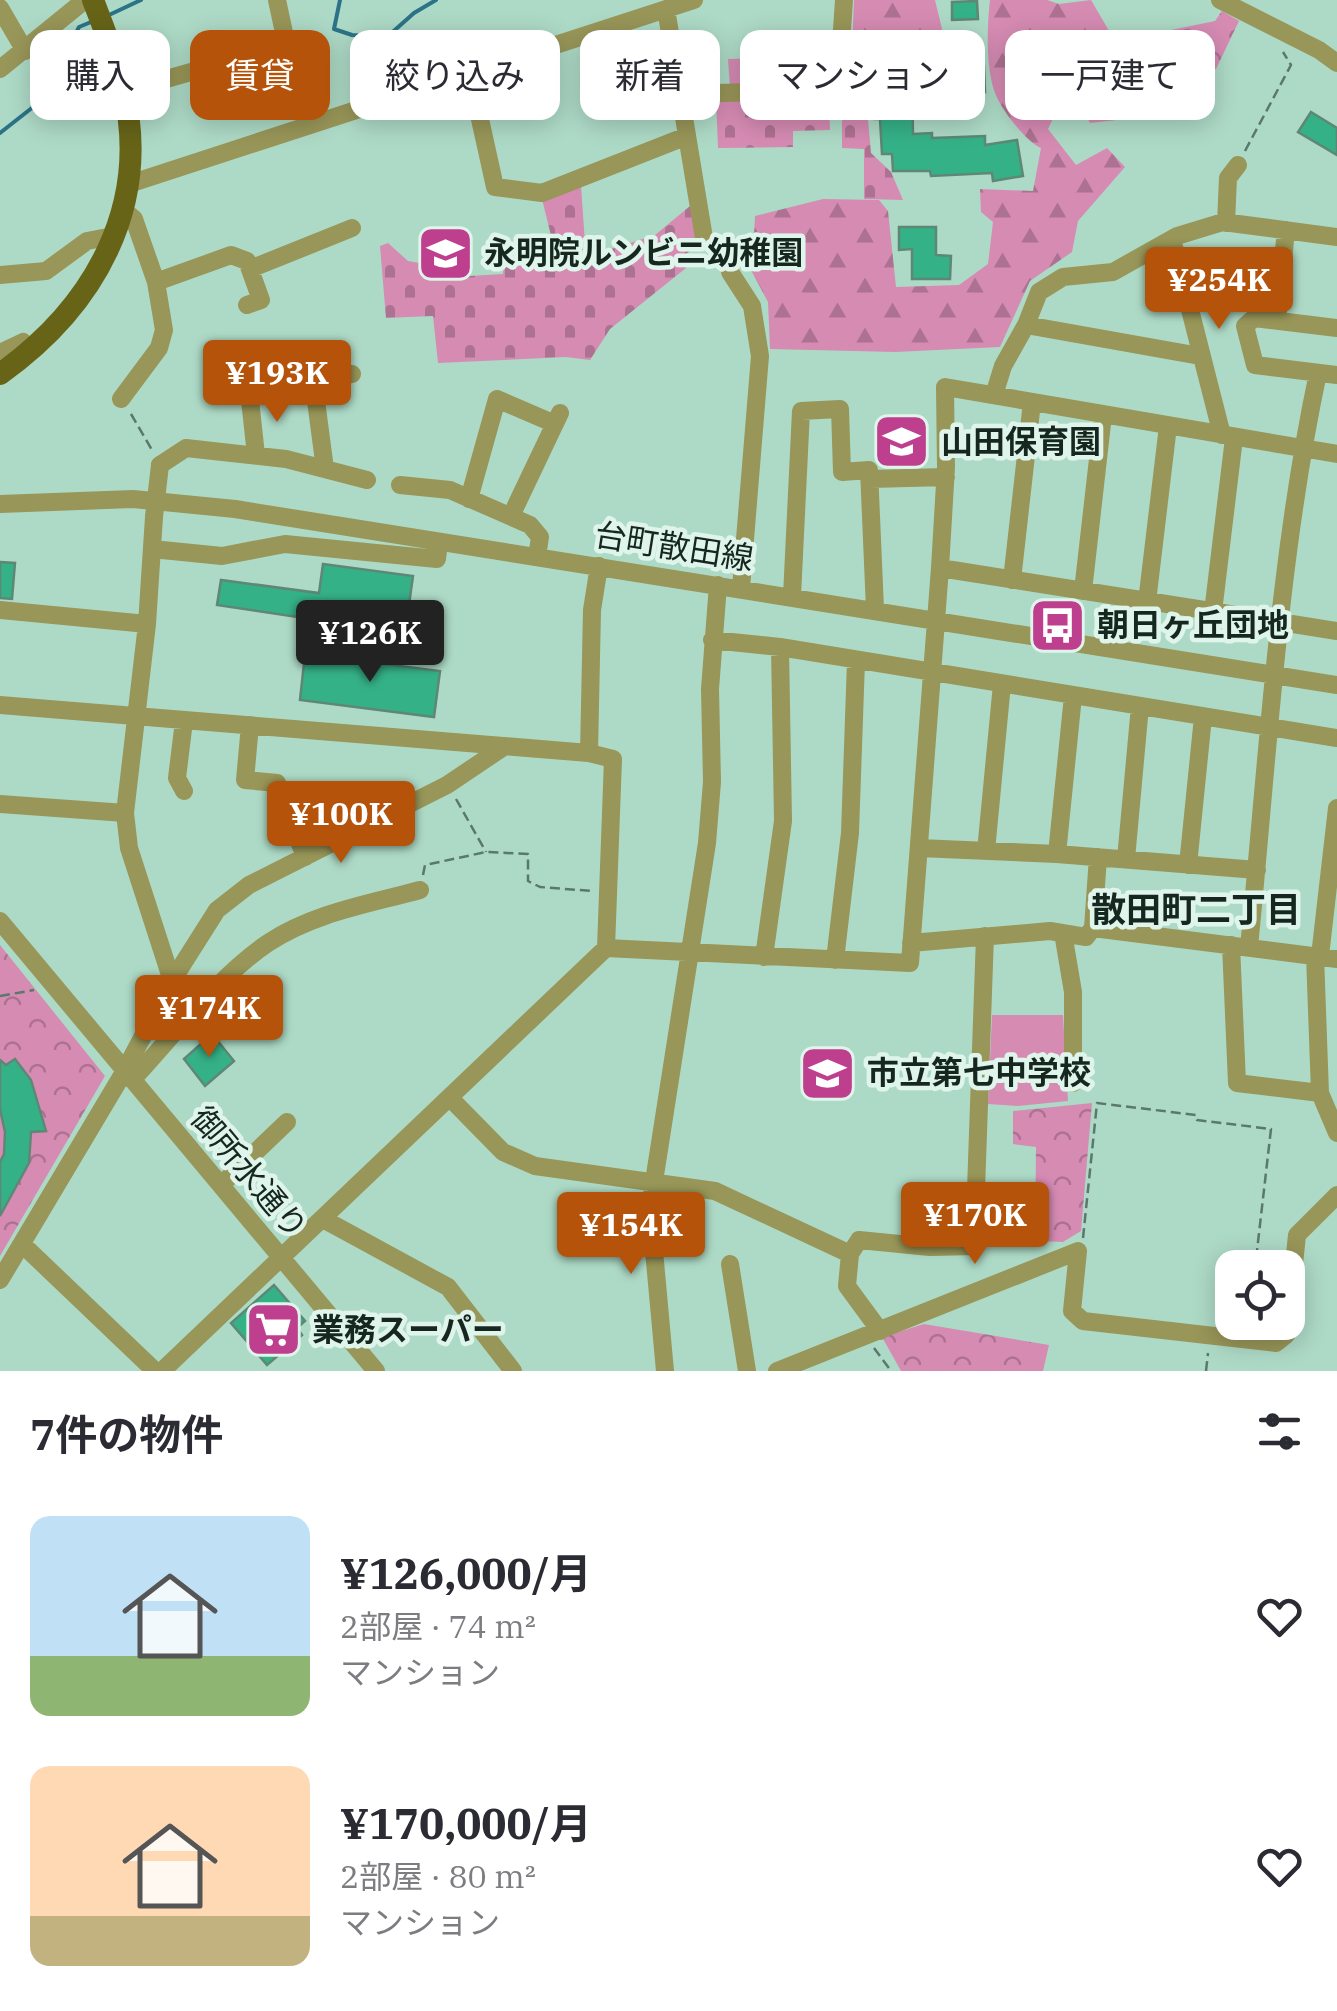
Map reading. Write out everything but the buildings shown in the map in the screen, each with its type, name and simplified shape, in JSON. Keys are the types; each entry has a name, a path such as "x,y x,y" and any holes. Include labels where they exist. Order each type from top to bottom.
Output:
{"main road":[{"path":"89,0 103,30"},
{"path":"0,374 60,324 86,292 114,236 122,209 128,120"}],"street":[{"path":"0,69 89,0"},
{"path":"170,80 288,51 277,0"},
{"path":"560,44 694,0"},
{"path":"720,93 838,90 844,0"},
{"path":"1233,3 1337,63"},
{"path":"0,8 25,51"},
{"path":"666,9 669,30"},
{"path":"126,185 350,113"},
{"path":"480,120 495,187 542,193 687,136"},
{"path":"684,120 704,238"},
{"path":"1226,223 1228,178 1238,165"},
{"path":"122,209 134,219 156,282 164,330 162,340 122,399"},
{"path":"994,395 1039,292 1063,277 1113,272 1172,239 1226,223 1337,237"},
{"path":"250,269 352,228"},
{"path":"1277,321 1286,230"},
{"path":"0,275 46,271 87,240 114,236"},
{"path":"1172,239 1200,356 1228,437 1214,612"},
{"path":"156,282 231,256 247,261 261,300 247,305"},
{"path":"730,272 752,306 760,356 741,588"},
{"path":"1320,1092 1237,1084 1240,946 1257,870 1268,726 1302,448 1327,374 1254,366 1245,326 1254,318 1337,328"},
{"path":"1026,326 1200,356"},
{"path":"0,353 23,342 32,350"},
{"path":"325,470 312,370 352,374"},
{"path":"606,948 910,963 946,477 945,387 1337,454"},
{"path":"469,499 497,399 558,418 511,516"},
{"path":"250,400 256,455"},
{"path":"1012,580 1032,402"},
{"path":"792,596 801,412 840,409 842,472 870,470 874,609"},
{"path":"1083,591 1104,414"},
{"path":"1148,602 1168,426"},
{"path":"172,981 128,848 126,813 160,465 186,448 256,455 367,480"},
{"path":"870,479 946,477"},
{"path":"400,484 450,490 511,516 537,530 537,557"},
{"name":"台町散田線","path":"0,504 85,499 166,501 1337,684"},
{"path":"152,549 222,556 285,544 437,559 440,542"},
{"path":"590,753 592,610 599,566"},
{"path":"940,568 1337,631"},
{"path":"665,1371 650,1207 690,954 712,782 710,689 718,585"},
{"path":"0,610 147,624"},
{"path":"712,640 1337,738"},
{"path":"764,957 783,820 780,648"},
{"path":"836,960 850,833 856,661"},
{"path":"986,851 1002,684"},
{"path":"1057,854 1073,696"},
{"path":"0,705 590,753 614,759 606,948 450,1100 159,1371 22,1244"},
{"path":"1126,859 1140,706"},
{"path":"1188,864 1203,716"},
{"path":"184,721 177,778 184,791"},
{"path":"250,726 245,780 277,782 305,858"},
{"path":"0,1280 128,1076 172,981 218,910 250,884 447,784 505,746"},
{"path":"0,804 126,813"},
{"path":"1337,808 1324,957 1328,1042 1320,1092 1337,1133"},
{"path":"919,848 1257,870"},
{"path":"912,943 1050,931 1086,938 1093,928 1098,858"},
{"path":"128,1076 214,990 268,943 326,915 420,890"},
{"name":"御所水通り","path":"0,922 376,1371"},
{"path":"1093,928 1324,957"},
{"path":"1062,933 1073,992 1073,1083"},
{"path":"872,1334 847,1286 850,1254 860,1240 930,1248 974,1246 985,936"},
{"path":"450,1100 503,1152 535,1166 714,1191 850,1254"},
{"path":"221,1185 286,1122"},
{"path":"1295,1250 1297,1234 1337,1195"},
{"path":"323,1219 448,1287 513,1371"},
{"path":"778,1371 1078,1251 1072,1312 1083,1322 1215,1337"},
{"path":"730,1264 747,1371"},
{"path":"1243,1340 1276,1344 1280,1340"}],"path":[{"path":"1238,165 1291,65 1283,52"},
{"path":"122,399 160,465"},
{"path":"447,784 486,852"},
{"path":"420,890 425,865 486,852 528,854 528,881 540,886 609,892"},
{"path":"0,996 41,989"},
{"path":"1078,1251 1082,1250 1098,1104 1271,1129 1257,1250"},
{"path":"872,1334 890,1371"},
{"path":"1206,1371 1210,1336"}],"green space":[{"path":"854,0 935,0 942,30 853,30"},
{"path":"990,0 1047,0 1059,4 1091,0 1109,30 1005,30 1005,110 991,77"},
{"path":"1222,11 1239,21 1215,69 1215,30 1171,30 1215,21"},
{"path":"728,59 740,59 740,88 730,88"},
{"path":"720,99 740,99 740,120 830,120 830,130 793,131 793,147 718,148"},
{"path":"842,120 868,120 871,153 891,172 903,200 864,199 864,149 842,148"},
{"path":"1012,120 1052,120 1048,129 1076,165 1107,148 1125,167 1078,221 1072,252 1030,281 1000,347 895,352 770,349 768,302 752,272 755,216 823,199 879,200 888,211 896,287 959,285 988,264 993,222 981,212 980,189 1033,191 1041,148"},
{"path":"581,186 586,257 655,235 690,206 697,245 680,259 686,268 610,329 590,360 566,357 438,363 433,316 386,318 380,246 388,243 408,261 431,265 436,278 503,274 504,265 557,260 542,199"},
{"path":"0,945 105,1076 0,1256"},
{"path":"992,1015 1063,1015 1068,1101 1018,1106 988,1104"},
{"path":"1092,1103 1081,1231 1063,1242 1035,1241 1036,1147 1013,1144 1013,1111"},
{"path":"924,1324 1049,1345 1043,1371 901,1371 882,1337"}],"waterway":[{"path":"109,15 141,0"},
{"path":"340,0 334,29 352,35 387,37 436,0"},
{"path":"0,133 42,100 79,27 91,22"}],"place":[{"name":"永明院ルンビニ幼稚園","path":"445,253"},
{"name":"山田保育園","path":"902,442"},
{"name":"朝日ヶ丘団地","path":"1058,625"},
{"name":"市立第七中学校","path":"828,1073"},
{"name":"業務スーパー","path":"273,1330"}],"district":[{"name":"散田町二丁目","path":"1196,910"}]}
